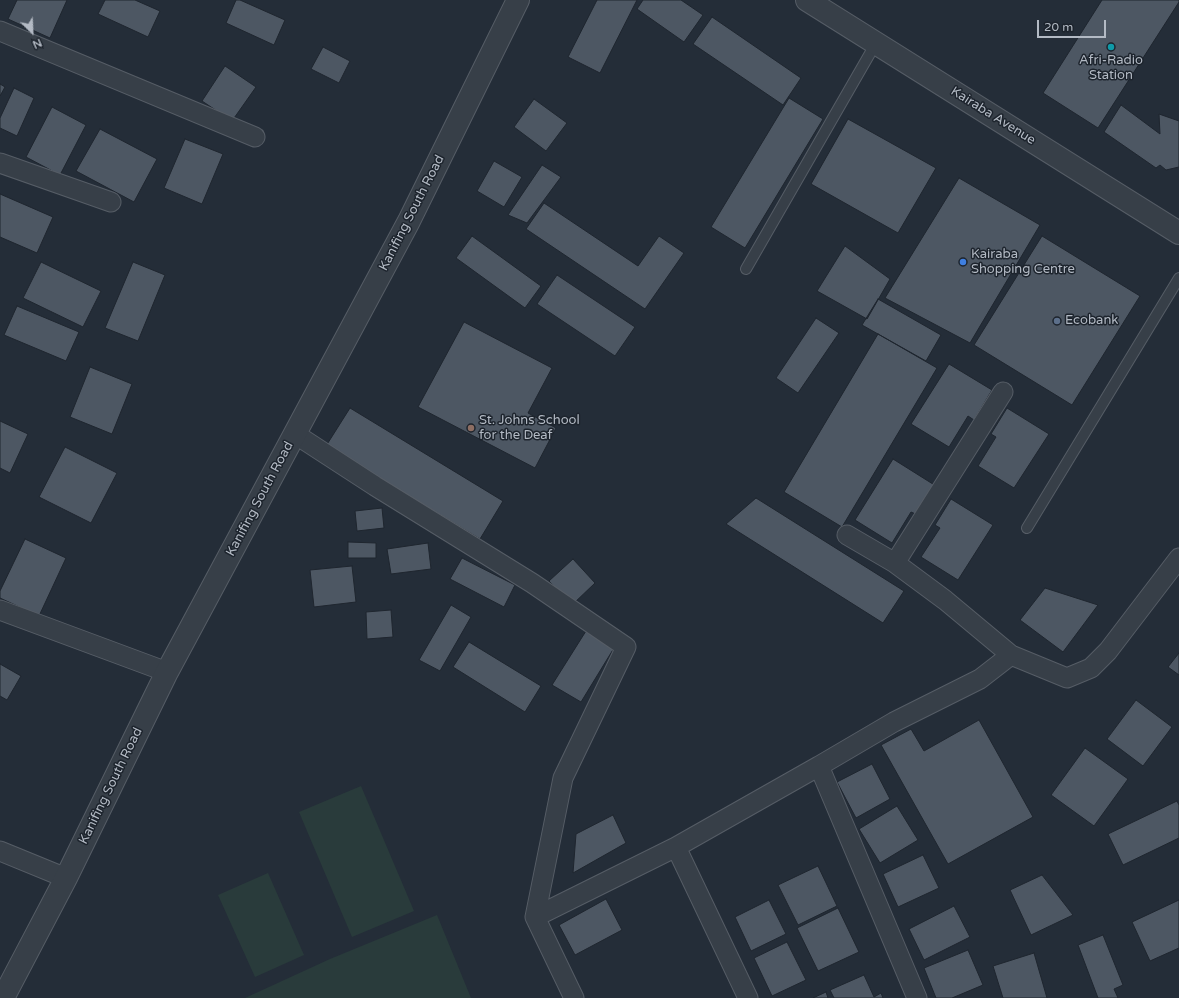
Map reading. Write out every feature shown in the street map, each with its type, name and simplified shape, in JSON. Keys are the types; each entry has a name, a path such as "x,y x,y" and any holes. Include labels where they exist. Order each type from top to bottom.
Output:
{"street":[{"name":"Kanifing South Road","path":"3,998 66,878 167,672 409,221 518,0"},
{"name":"Kairaba Avenue","path":"807,0 1179,233"},
{"path":"0,31 255,137"},
{"path":"0,163 111,202"},
{"path":"895,563 1003,392"},
{"path":"295,434 375,486 532,583 626,647 562,778 535,916 574,998"},
{"path":"847,535 895,563 945,600 1011,655 1067,678 1092,668 1108,651 1179,558"},
{"path":"0,610 167,672"},
{"path":"535,916 676,847 894,722 980,679 1011,655"},
{"path":"819,766 917,998"},
{"path":"676,847 748,998"},
{"path":"0,851 66,878"}],"lane":[{"path":"746,269 876,43"},
{"path":"1027,528 1179,278"}],"shaded area":[{"path":"361,786 414,911 352,937 299,812"},
{"path":"268,873 304,955 255,977 218,895"},
{"path":"437,915 471,998 245,998 330,959"}],"building":[{"path":"17,0 67,0 50,38 8,19"},
{"path":"105,0 135,0 160,11 148,37 98,14"},
{"path":"236,0 240,0 285,20 274,45 226,23"},
{"path":"597,0 637,0 600,73 568,57"},
{"path":"643,0 681,0 703,15 684,42 637,9"},
{"name":"Afri-Radio Station","path":"1102,0 1179,0 1179,2 1098,128 1043,93"},
{"path":"712,17 801,78 783,105 693,44"},
{"path":"323,47 350,61 339,83 311,69"},
{"path":"225,66 256,87 232,121 202,101"},
{"path":"0,84 5,87 0,96"},
{"path":"14,88 34,98 17,136 0,128 0,118"},
{"path":"789,98 823,119 745,248 711,227"},
{"path":"534,99 567,123 546,151 514,127"},
{"path":"1121,105 1160,134 1159,114 1179,121 1179,167 1166,170 1160,165 1156,168 1104,132"},
{"path":"52,107 86,125 60,175 26,157"},
{"path":"848,119 936,168 898,233 811,184"},
{"path":"100,129 157,159 134,202 76,171"},
{"path":"185,139 223,154 202,204 164,188"},
{"path":"494,161 522,177 504,207 477,191"},
{"path":"542,165 561,177 527,223 508,215"},
{"name":"Kairaba Shopping Centre","path":"959,178 1040,225 970,343 885,298"},
{"path":"0,194 53,217 37,253 0,237"},
{"path":"544,203 638,266 659,236 684,253 645,309 526,229"},
{"path":"472,236 541,286 525,308 456,258"},
{"name":"Ecobank","path":"1042,236 1140,296 1072,405 974,345"},
{"path":"845,246 890,279 867,319 817,291"},
{"path":"41,262 101,291 83,327 23,298"},
{"path":"133,262 165,275 138,341 105,328"},
{"path":"557,275 635,327 615,356 537,304"},
{"path":"878,299 941,335 926,361 862,325"},
{"path":"17,306 79,332 66,361 4,335"},
{"path":"816,318 839,333 798,393 776,378"},
{"path":"464,322 552,368 528,413 556,428 535,468 418,407"},
{"path":"878,334 937,368 842,527 784,492"},
{"path":"949,364 992,390 974,420 968,416 949,447 911,424"},
{"path":"90,367 132,384 112,434 70,417"},
{"path":"350,408 503,501 480,539 326,446"},
{"path":"1007,408 1049,434 1014,488 978,466 996,437 991,434"},
{"path":"0,421 28,434 10,473 0,468"},
{"path":"65,447 117,473 91,523 39,497"},
{"path":"893,459 936,486 918,515 911,512 892,543 855,520"},
{"path":"756,498 904,591 883,623 726,524"},
{"path":"951,499 993,525 958,580 921,557 940,528 935,525"},
{"path":"382,508 384,528 357,531 355,511"},
{"path":"25,539 66,558 39,616 0,598 0,591"},
{"path":"348,542 376,543 376,558 348,558"},
{"path":"428,543 431,569 391,574 387,549"},
{"path":"462,558 515,585 504,607 450,579"},
{"path":"573,559 595,583 572,605 549,581"},
{"path":"352,566 356,602 314,607 310,570"},
{"path":"1045,588 1098,605 1063,652 1020,620"},
{"path":"451,605 471,617 440,671 419,660"},
{"path":"391,610 393,637 367,639 366,612"},
{"path":"586,631 614,648 581,702 552,685"},
{"path":"469,642 541,686 525,712 453,667"},
{"path":"1179,653 1179,675 1168,667"},
{"path":"0,664 21,676 7,700 0,696"},
{"path":"1136,700 1172,727 1143,766 1107,739"},
{"path":"979,720 1033,817 948,864 881,745 911,729 924,751"},
{"path":"1085,748 1128,779 1094,826 1051,795"},
{"path":"872,764 890,799 856,818 837,782"},
{"path":"1177,801 1179,805 1179,838 1123,865 1108,834"},
{"path":"897,806 918,840 880,863 859,829"},
{"path":"613,815 626,843 573,873 576,834"},
{"path":"923,855 939,888 898,907 883,874"},
{"path":"818,866 837,906 798,925 778,885"},
{"path":"1042,875 1073,915 1031,935 1010,890"},
{"path":"606,899 622,930 575,955 559,925"},
{"path":"769,900 786,934 751,951 735,917"},
{"path":"1179,900 1179,948 1150,961 1132,922"},
{"path":"954,906 970,937 924,960 909,929"},
{"path":"838,908 859,952 818,971 797,928"},
{"path":"1103,935 1123,985 1114,989 1118,998 1098,998 1078,945"},
{"path":"787,942 806,980 772,996 754,958"},
{"path":"968,950 983,985 952,998 936,998 924,968"},
{"path":"1034,953 1047,998 1003,998 993,966"},
{"path":"864,975 874,997 881,993 883,998 834,998 830,990"},
{"path":"826,992 828,998 813,998"}],"place":[{"name":"Afri-Radio Station","path":"1111,47"},
{"name":"Kairaba Shopping Centre","path":"963,262"},
{"name":"Ecobank","path":"1057,321"},
{"name":"St. Johns School for the Deaf","path":"471,428"}]}
